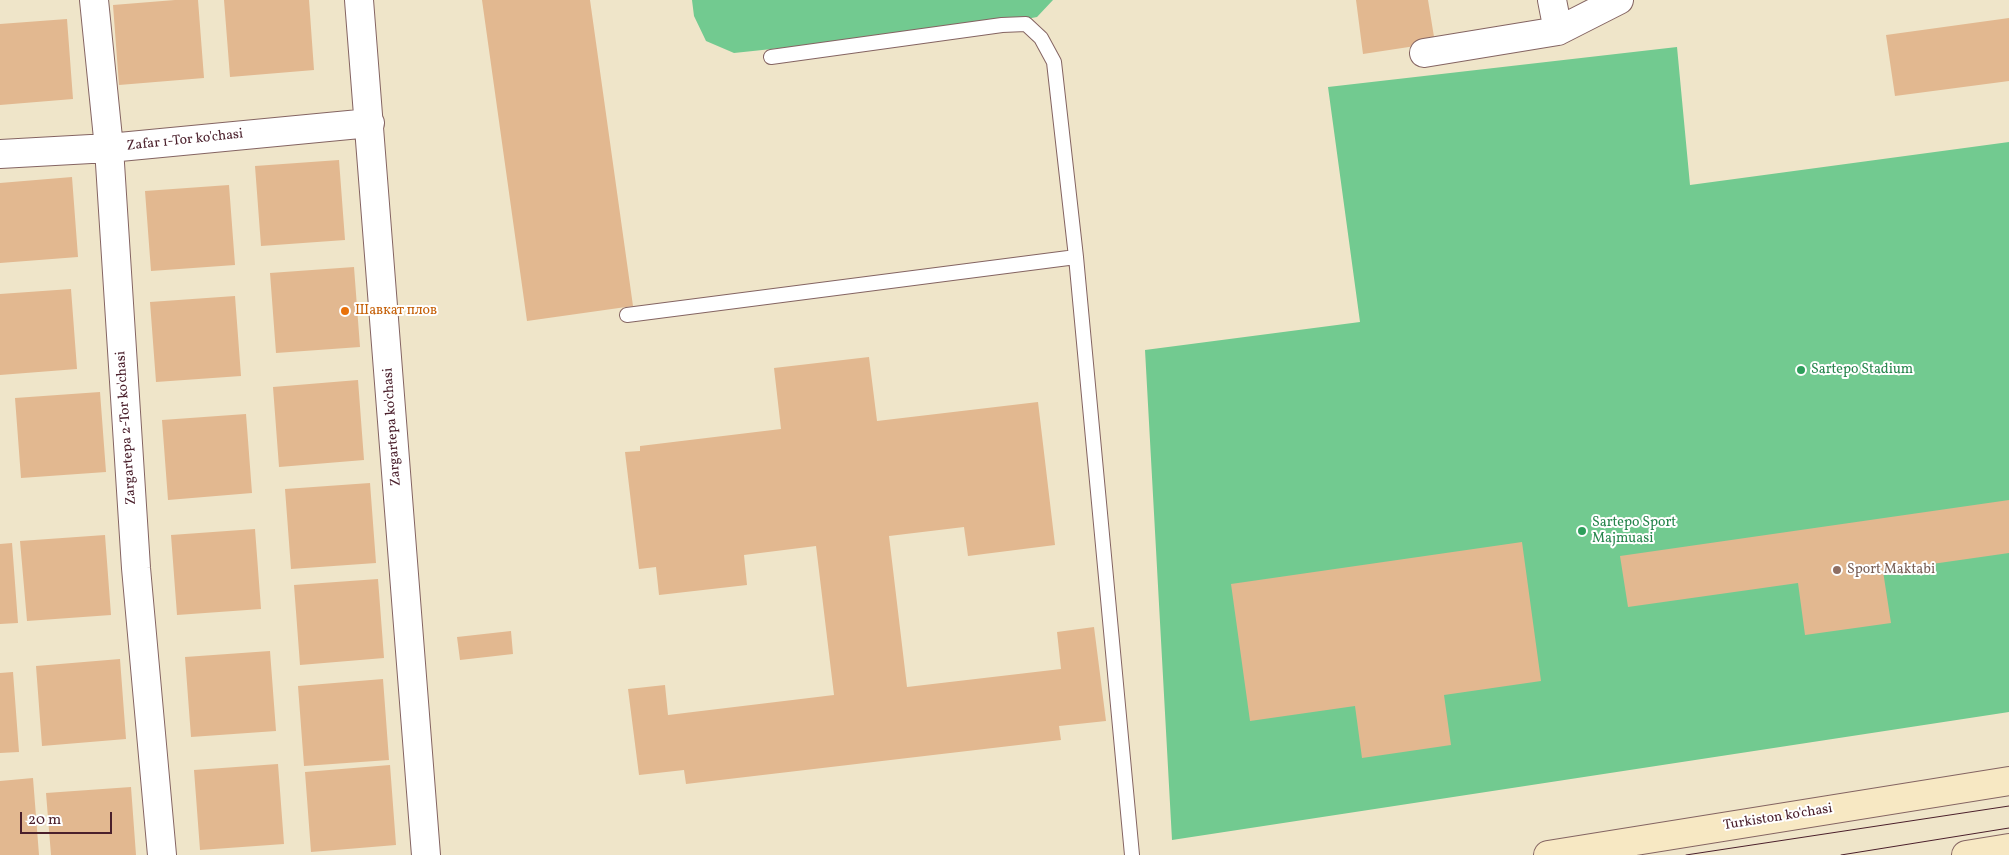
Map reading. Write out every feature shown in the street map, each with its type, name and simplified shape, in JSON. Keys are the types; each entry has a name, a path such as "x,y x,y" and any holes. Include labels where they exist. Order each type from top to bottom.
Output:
{"main road":[{"name":"Turkiston ko'chasi","path":"1548,855 2009,781"},
{"path":"1966,855 2009,848"}],"street":[{"name":"Zargartepa 2-Tor ko'chasi","path":"94,0 110,148 136,568 162,855"},
{"name":"Zargartepa ko'chasi","path":"359,0 426,855"},
{"path":"1552,0 1558,31"},
{"path":"1424,53 1558,31 1619,0"},
{"name":"Zafar 1-Tor ko'chasi","path":"0,154 110,148 370,123"}],"lane":[{"path":"771,57 1002,24 1026,24 1041,38 1054,62 1076,257 1132,855"},
{"path":"627,315 1076,257"}],"green space":[{"path":"692,0 1053,0 1037,17 989,26 734,53 706,41 694,16"},
{"name":"Sartepo Sport Majmuasi","path":"1677,47 1690,185 2009,142 2009,712 1172,840 1145,350 1360,322 1328,87"}],"building":[{"path":"198,0 204,78 119,85 113,5"},
{"path":"224,0 309,0 314,70 230,77"},
{"path":"482,0 590,0 633,306 527,321"},
{"path":"1356,0 1428,0 1435,43 1363,54"},
{"path":"2009,18 2009,81 1895,96 1886,35"},
{"path":"67,19 73,99 0,105 0,24"},
{"path":"339,160 345,240 261,246 255,166"},
{"path":"72,177 78,257 0,263 0,183"},
{"path":"229,185 235,265 151,271 145,191"},
{"path":"354,267 360,347 276,353 270,273"},
{"path":"71,289 77,369 0,375 0,294"},
{"path":"235,296 241,376 156,382 150,302"},
{"path":"869,357 877,421 1038,402 1055,545 968,556 964,527 889,536 907,687 1061,669 1057,632 1094,627 1106,721 1059,726 1061,740 686,784 684,770 639,775 628,689 665,685 668,715 834,695 816,546 744,555 747,585 659,595 656,567 639,569 625,452 640,451 640,446 781,429 774,368"},
{"path":"358,380 364,460 279,467 273,387"},
{"path":"100,392 106,472 21,478 15,398"},
{"path":"246,414 252,493 168,500 162,420"},
{"path":"370,483 376,563 291,569 285,489"},
{"path":"2009,500 2009,553 1883,571 1891,623 1805,635 1798,583 1628,607 1620,556"},
{"path":"255,529 261,609 177,615 171,535"},
{"path":"105,535 111,615 27,621 20,541"},
{"path":"1522,542 1541,681 1444,695 1451,745 1362,758 1355,706 1250,721 1231,584"},
{"path":"12,543 18,623 0,624 0,544"},
{"path":"378,579 384,658 300,665 294,585"},
{"path":"511,631 513,654 460,660 457,637"},
{"path":"270,651 276,731 191,737 185,657"},
{"path":"120,659 126,739 42,746 36,666"},
{"path":"13,672 19,752 0,753 0,673"},
{"path":"383,679 389,760 304,766 298,686"},
{"path":"278,764 284,844 200,850 194,770"},
{"path":"390,765 396,845 311,852 305,772"},
{"path":"33,778 39,855 0,855 0,781"},
{"path":"131,787 136,855 51,855 46,793"}],"tram line":[{"path":"1686,855 2009,806"},
{"path":"1841,855 2009,828"}],"place":[{"name":"Шавкат плов","path":"345,311"},
{"name":"Sartepo Stadium","path":"1801,370"},
{"name":"Sartepo Sport Majmuasi","path":"1582,531"},
{"name":"Sport Maktabi","path":"1837,570"}]}
